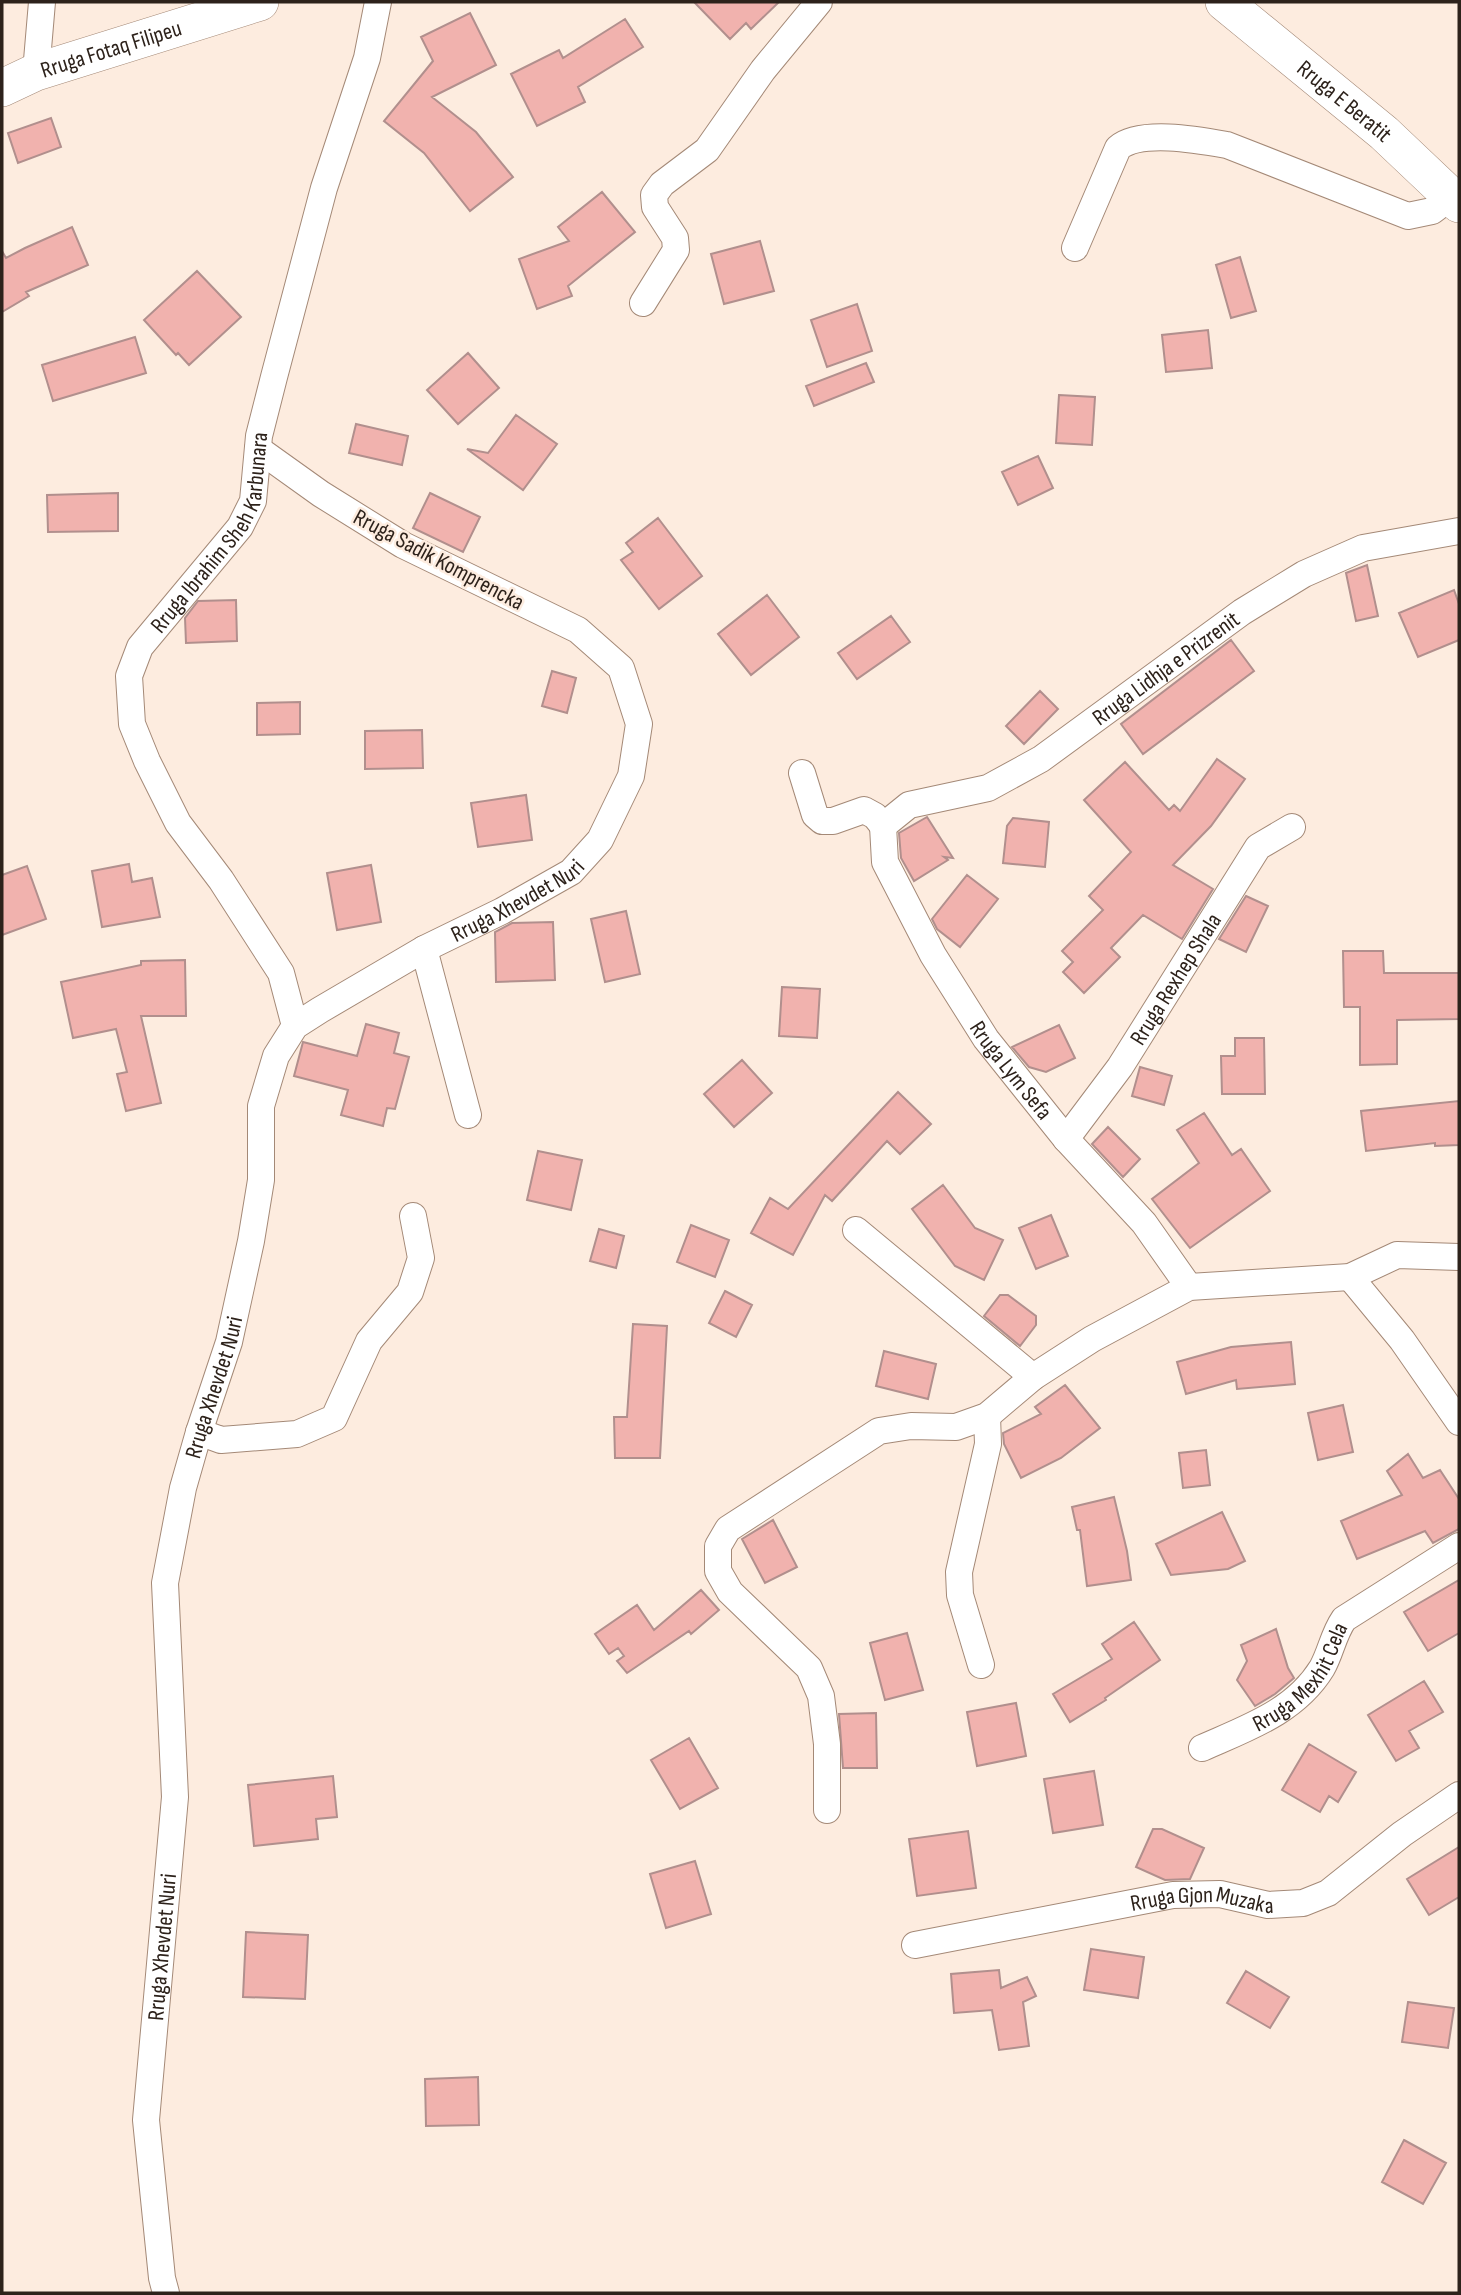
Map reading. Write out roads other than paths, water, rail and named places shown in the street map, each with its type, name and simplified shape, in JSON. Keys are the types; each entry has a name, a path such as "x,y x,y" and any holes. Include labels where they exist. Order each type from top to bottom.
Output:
{"main road":[{"name":"Rruga Fotaq Filipeu","path":"2,88 36,72 260,2"},
{"name":"Rruga E Beratit","path":"1224,2 1384,133 1456,200"}],"street":[{"path":"36,72 42,2"},
{"name":"Rruga Ibrahim Sheh Karbunara","path":"295,1026 281,973 221,880 178,823 147,761 132,724 129,676 140,647 240,527 253,500 258,449 303,261 367,58 378,2"},
{"path":"643,303 676,250 676,238 655,207 654,195 662,184 706,150 763,70 819,2"},
{"path":"1075,248 1118,148 1135,139 1195,139 1227,145 1408,216 1432,211 1456,200"},
{"name":"Rruga Sadik Komprencka","path":"258,449 321,494 403,545 578,631 621,668"},
{"name":"Rruga Lidhja e Prizrenit","path":"883,826 909,805 988,788 1041,759 1242,612 1304,574 1363,548 1459,531"},
{"name":"Rruga Xhevdet Nuri","path":"166,2293 162,2278 146,2120 175,1797 165,1583 183,1488 229,1342 251,1241 261,1180 261,1106 276,1056 295,1026 424,949 502,911 571,872 600,841 631,776 639,724 621,668"},
{"path":"802,773 815,815 822,821 833,821 864,810 883,826"},
{"name":"Rruga Lym Sefa","path":"883,826 885,862 933,955 986,1038 1066,1139 1144,1223 1189,1287"},
{"name":"Rruga Rexhep Shala","path":"1066,1139 1120,1067 1258,847 1292,827"},
{"path":"424,949 468,1115"},
{"path":"199,1432 220,1440 297,1434 334,1418 369,1341 410,1292 421,1258 413,1216"},
{"path":"856,1230 1033,1377"},
{"path":"827,1810 827,1744 821,1696 810,1668 730,1592 718,1571 718,1546 728,1529 879,1432 911,1426 956,1427 988,1416 1033,1377 1092,1339 1189,1287 1350,1278 1397,1255 1459,1257"},
{"path":"1350,1278 1402,1340 1459,1422"},
{"path":"981,1665 960,1595 959,1572 988,1444 988,1416"},
{"name":"Rruga Mexhit Cela","path":"1202,1748 1266,1720 1298,1697 1321,1670 1335,1632 1344,1619 1459,1546"},
{"name":"Rruga Gjon Muzaka","path":"915,1945 1173,1895 1220,1894 1268,1905 1303,1903 1328,1893 1402,1834 1459,1795"}]}
